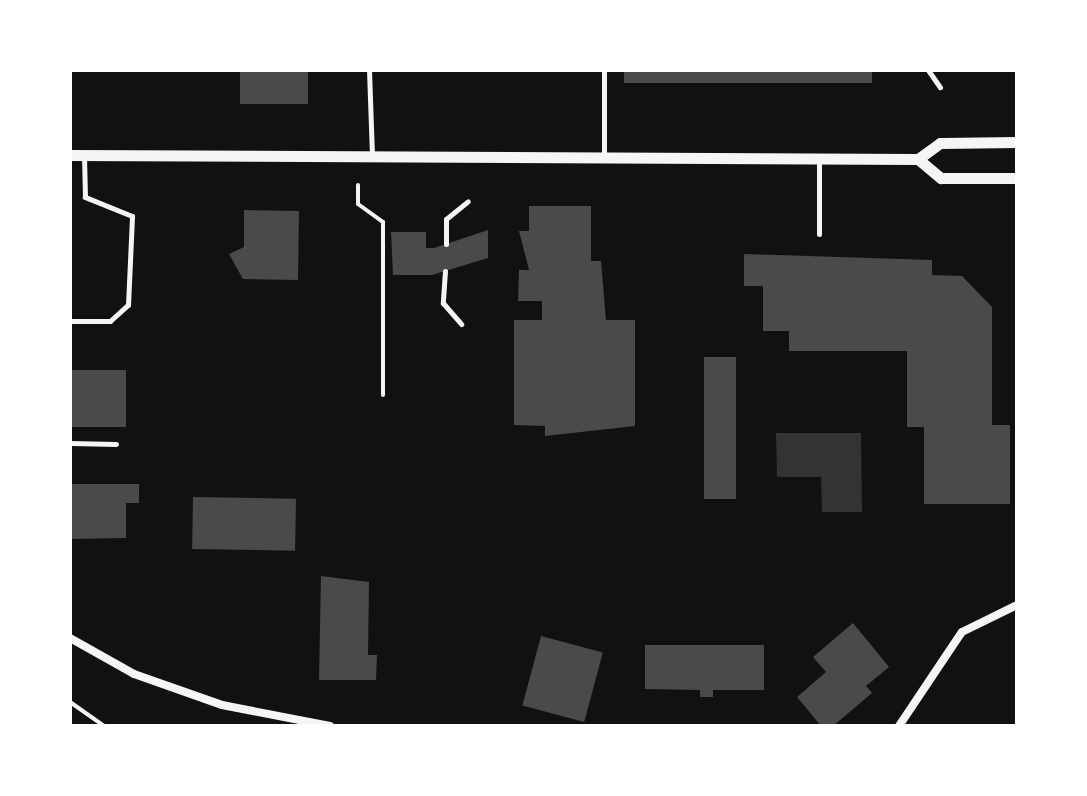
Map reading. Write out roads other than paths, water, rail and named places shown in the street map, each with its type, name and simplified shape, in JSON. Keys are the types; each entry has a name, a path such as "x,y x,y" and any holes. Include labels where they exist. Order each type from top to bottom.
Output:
{"street":[{"path":"70,155 918,159 940,143 1017,142"},
{"path":"918,159 941,178 1017,178"},
{"path":"899,726 962,632 1017,605"},
{"path":"70,638 134,674 222,705 330,726"}],"lane":[{"path":"369,70 372,155"},
{"path":"604,70 604,156"},
{"path":"928,70 940,87"},
{"path":"70,321 110,321 128,305 132,216 85,197 84,155"},
{"path":"819,158 819,234"},
{"path":"446,244 446,219 468,201"},
{"path":"445,271 443,303 461,324"},
{"path":"70,443 116,444"}]}
